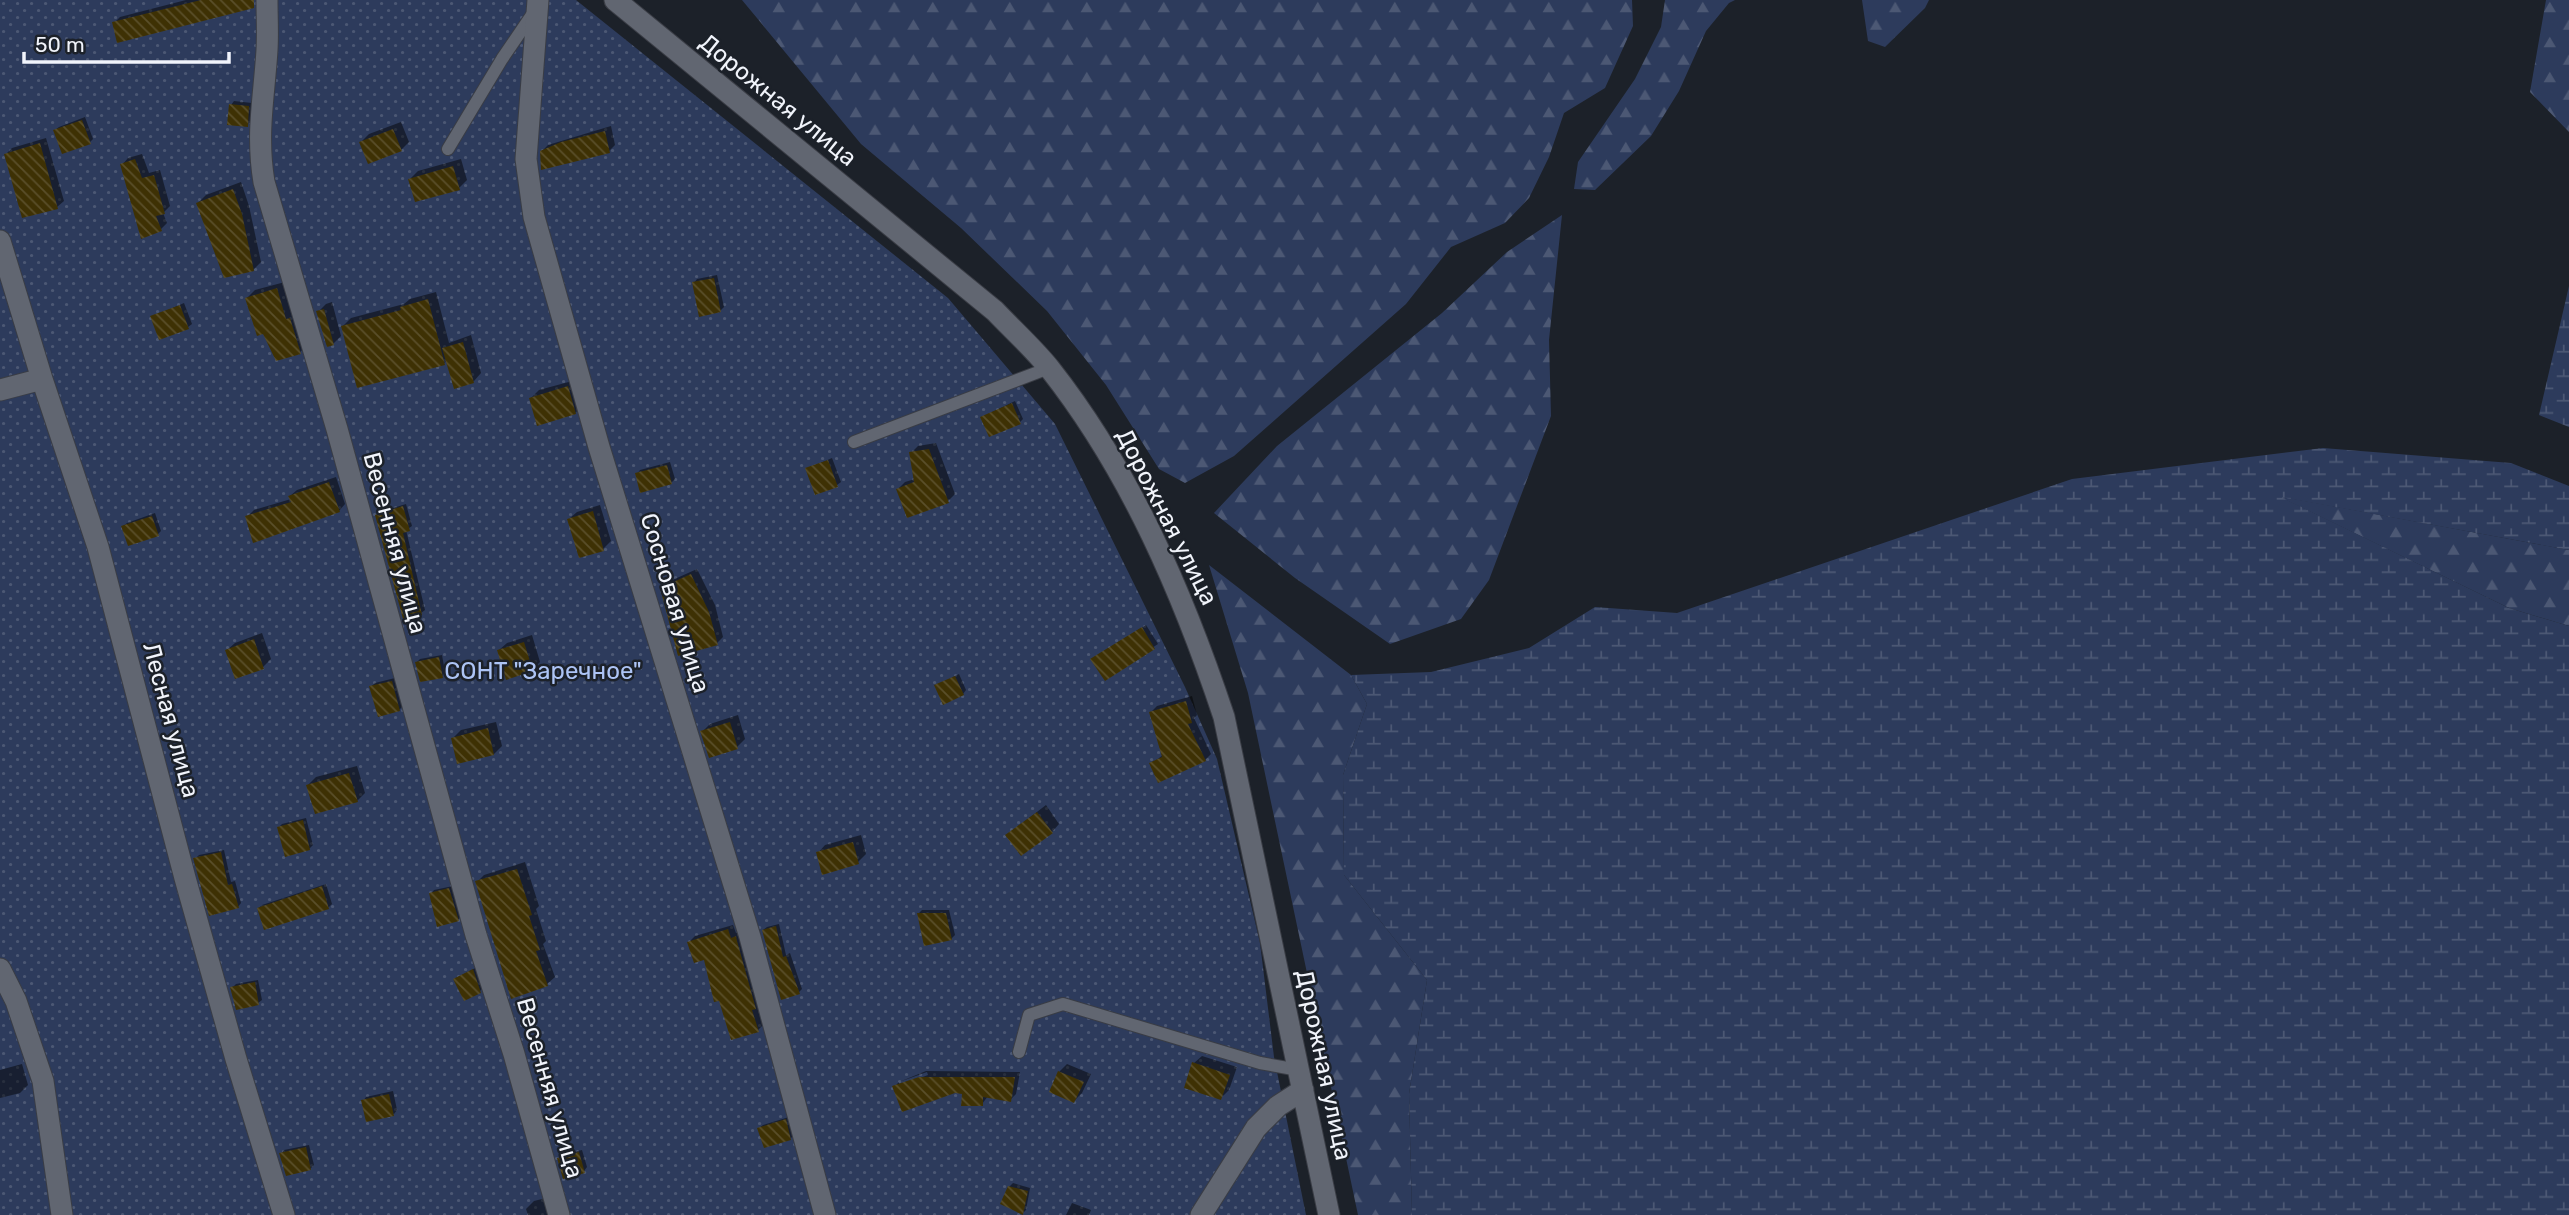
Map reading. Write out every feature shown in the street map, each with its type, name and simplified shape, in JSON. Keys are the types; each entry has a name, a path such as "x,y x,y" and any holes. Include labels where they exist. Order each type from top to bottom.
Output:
{"street":[{"name":"Весенняя улица","path":"267,0 267,51 259,122 259,155 264,182 337,429 476,935 514,1054 559,1215"},
{"name":"Дорожная улица","path":"615,0 995,312 1049,368 1088,422 1123,478 1172,578 1197,637 1224,717 1329,1215"},
{"name":"Сосновая улица","path":"537,4 526,159 534,217 599,447 750,937 825,1215"},
{"name":"Лесная улица","path":"0,241 98,547 185,878 284,1215"},
{"path":"0,390 42,379"},
{"path":"0,969 16,1001 43,1081 62,1215"},
{"path":"1201,1215 1256,1128 1301,1080"}],"lane":[{"path":"448,149 537,4"},
{"path":"854,442 1049,368"},
{"path":"1019,1052 1029,1016 1063,1003 1260,1063 1301,1080"}],"green space":[{"name":"СОНТ \"Заречное\"","path":"0,0 576,0 948,298 1055,424 1185,687 1217,759 1260,943 1274,1057 1306,1215 0,1215"},
{"path":"742,0 1632,0 1633,26 1605,88 1564,113 1549,157 1529,198 1505,223 1451,247 1406,304 1234,456 1185,483 1159,469 1106,385 1047,311 961,228 861,144"},
{"path":"1665,0 1735,0 1729,3 1706,31 1679,91 1651,136 1595,190 1574,189 1578,162 1635,79 1661,27"},
{"path":"1862,0 1929,0 1925,8 1885,47 1868,41"},
{"path":"2546,0 2569,0 2569,132 2530,92"},
{"path":"1562,215 1549,340 1551,416 1489,580 1461,619 1390,644 1295,578 1214,513 1277,446 1442,313 1507,252"},
{"path":"2569,286 2569,427 2539,415"},
{"path":"2323,448 2511,463 2569,486 2569,550 2281,497 2509,608 2569,626 2569,1215 1412,1215 1409,1094 1427,980 1344,875 1343,775 1367,704 1351,675 1431,672 1529,648 1595,607 1677,613 2072,479"},
{"path":"2278,496 2569,550 2569,626 2509,608"},
{"path":"1209,565 1351,675 1367,704 1343,775 1344,875 1427,980 1409,1094 1412,1215 1358,1215 1248,693"}],"building":[{"path":"201,0 254,0 254,8 117,43 112,22"},
{"path":"229,104 249,106 248,127 227,125"},
{"path":"82,120 91,144 62,154 53,130"},
{"path":"393,129 402,151 368,164 359,142"},
{"path":"605,131 610,153 541,170 540,151 561,142"},
{"path":"40,143 58,209 22,218 4,154"},
{"path":"135,159 142,178 154,175 165,214 156,216 162,231 141,239 120,164"},
{"path":"453,166 460,190 415,202 408,179"},
{"path":"233,189 242,214 254,271 224,278 196,203"},
{"path":"714,278 721,312 699,317 692,282"},
{"path":"277,288 286,319 290,318 301,354 276,361 263,334 257,336 245,298"},
{"path":"428,299 445,365 357,388 341,326 401,310 400,307"},
{"path":"180,305 189,329 159,340 150,316"},
{"path":"324,309 334,345 327,347 316,311"},
{"path":"463,342 474,383 454,389 442,348"},
{"path":"568,386 576,414 537,426 529,398"},
{"path":"1012,403 1021,424 989,437 980,417"},
{"path":"929,449 949,503 907,518 896,489 914,482 909,452"},
{"path":"828,460 838,487 815,495 805,468"},
{"path":"667,465 672,484 640,493 635,473"},
{"path":"329,482 340,512 253,543 245,516 291,502 288,496"},
{"path":"403,506 410,531 403,533 422,615 403,619 375,515"},
{"path":"593,511 604,551 579,558 567,519"},
{"path":"152,516 159,536 128,546 121,526"},
{"path":"691,574 709,612 718,645 678,656 660,588"},
{"path":"1142,627 1155,649 1105,681 1090,659"},
{"path":"254,639 264,669 235,679 225,650"},
{"path":"524,642 533,671 506,680 497,650"},
{"path":"439,657 443,678 420,682 415,662"},
{"path":"955,676 964,695 943,705 934,685"},
{"path":"392,681 400,711 378,717 369,686"},
{"path":"1186,701 1192,723 1188,724 1206,761 1158,783 1149,763 1162,757 1149,712"},
{"path":"730,722 738,749 709,758 700,731"},
{"path":"488,728 494,755 457,764 451,738"},
{"path":"349,773 358,802 315,814 306,785"},
{"path":"1037,812 1053,833 1021,856 1005,835"},
{"path":"303,820 310,850 285,857 277,827"},
{"path":"853,842 859,864 822,875 816,852"},
{"path":"221,852 228,885 232,884 239,908 209,916 193,858"},
{"path":"517,869 532,915 529,916 540,950 536,951 548,986 511,999 475,881"},
{"path":"322,886 329,909 264,930 257,908"},
{"path":"449,888 459,921 437,927 429,893"},
{"path":"917,913 946,913 952,940 924,946"},
{"path":"776,926 783,957 786,956 800,994 781,1000 762,930"},
{"path":"728,929 731,938 736,936 756,1009 752,1010 759,1032 731,1040 719,1001 714,1002 704,960 694,963 687,942"},
{"path":"473,969 481,993 464,1001 453,979"},
{"path":"255,982 259,1005 236,1010 230,987"},
{"path":"1192,1062 1230,1075 1221,1100 1184,1088"},
{"path":"1058,1071 1084,1082 1074,1103 1049,1092"},
{"path":"919,1077 1015,1077 1011,1102 983,1097 983,1106 961,1106 962,1094 955,1093 902,1112 892,1086"},
{"path":"389,1094 394,1116 366,1122 361,1100"},
{"path":"786,1119 791,1140 764,1148 757,1128"},
{"path":"306,1147 311,1170 286,1176 279,1153"},
{"path":"579,1152 585,1173 563,1179 557,1158"},
{"path":"1008,1186 1028,1191 1023,1215 1000,1204"}]}
